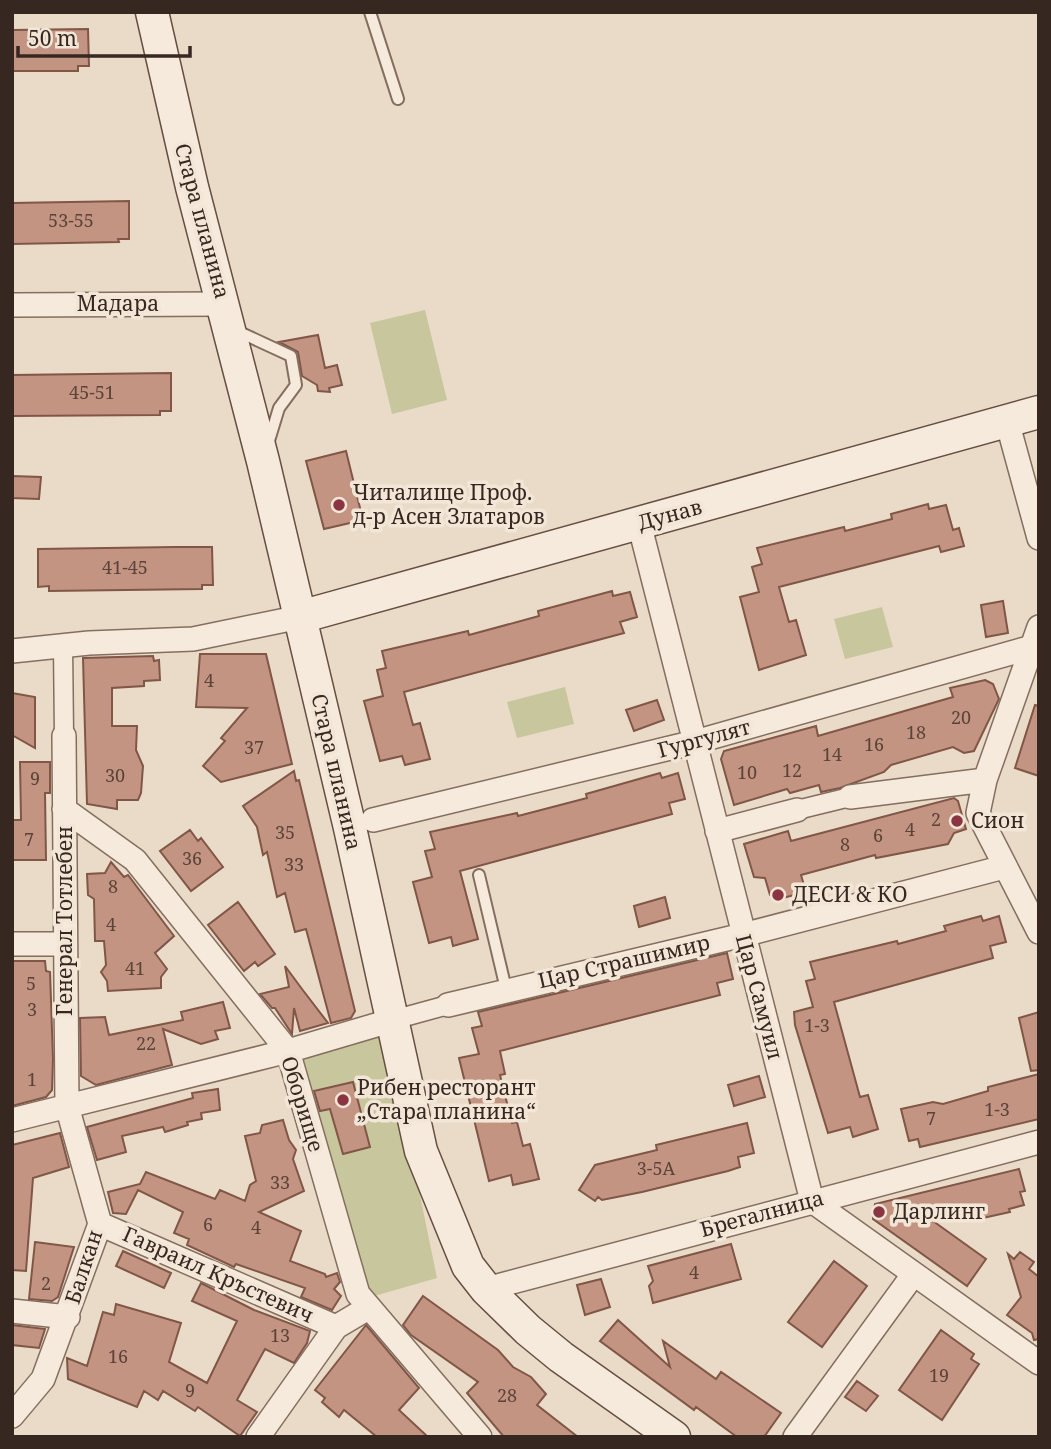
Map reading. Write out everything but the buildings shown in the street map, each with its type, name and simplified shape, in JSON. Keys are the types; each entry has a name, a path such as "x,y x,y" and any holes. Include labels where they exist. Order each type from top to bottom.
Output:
{"main road":[{"name":"Стара планина","path":"152,12 191,187 227,316 300,617 361,824 393,1020 421,1151 468,1266 486,1289 561,1357 674,1437"},
{"name":"Дунав","path":"300,617 1039,412"}],"street":[{"name":"Мадара","path":"12,304 227,316"},
{"path":"1007,421 1039,538"},
{"name":"Цар Самуил","path":"639,523 812,1201"},
{"path":"12,651 63,645 193,639 300,617"},
{"path":"1035,637 985,780 978,813 1039,932"},
{"name":"Гургулят","path":"361,824 695,742 1035,637"},
{"path":"63,645 64,736"},
{"name":"Генерал Тотлебен","path":"64,736 67,1106"},
{"path":"717,831 850,797 985,780"},
{"name":"Оборище","path":"64,809 135,860 288,1051 358,1294 480,1437"},
{"name":"Цар Страшимир","path":"448,1005 506,989 743,935 1004,867"},
{"path":"12,944 64,944"},
{"path":"12,1121 288,1051 448,1005"},
{"name":"Балкан","path":"12,1416 43,1379 100,1224 67,1106"},
{"name":"Брегалница","path":"486,1289 1039,1142"},
{"path":"812,1201 1039,1363"},
{"name":"Гавраил Кръстевич","path":"100,1224 336,1327"},
{"path":"795,1437 913,1275"},
{"path":"258,1437 336,1327 368,1308"},
{"path":"12,1311 68,1317"}],"lane":[{"path":"370,12 398,99"},
{"path":"227,316 291,356 296,386 279,408 263,461"},
{"path":"480,875 506,989"}],"green space":[{"path":"425,310 447,400 392,414 370,323"},
{"path":"882,607 893,647 845,659 834,619"},
{"path":"565,687 574,724 517,738 507,702"},
{"path":"386,1030 437,1278 371,1297 299,1056"}],"place":[{"name":"Читалище Проф. д-р Асен Златаров","path":"339,505"},
{"name":"Сион","path":"957,821"},
{"name":"ДЕСИ & КО","path":"778,895"},
{"name":"Рибен ресторант „Стара планина“","path":"343,1100"},
{"name":"Дарлинг","path":"879,1212"}]}
